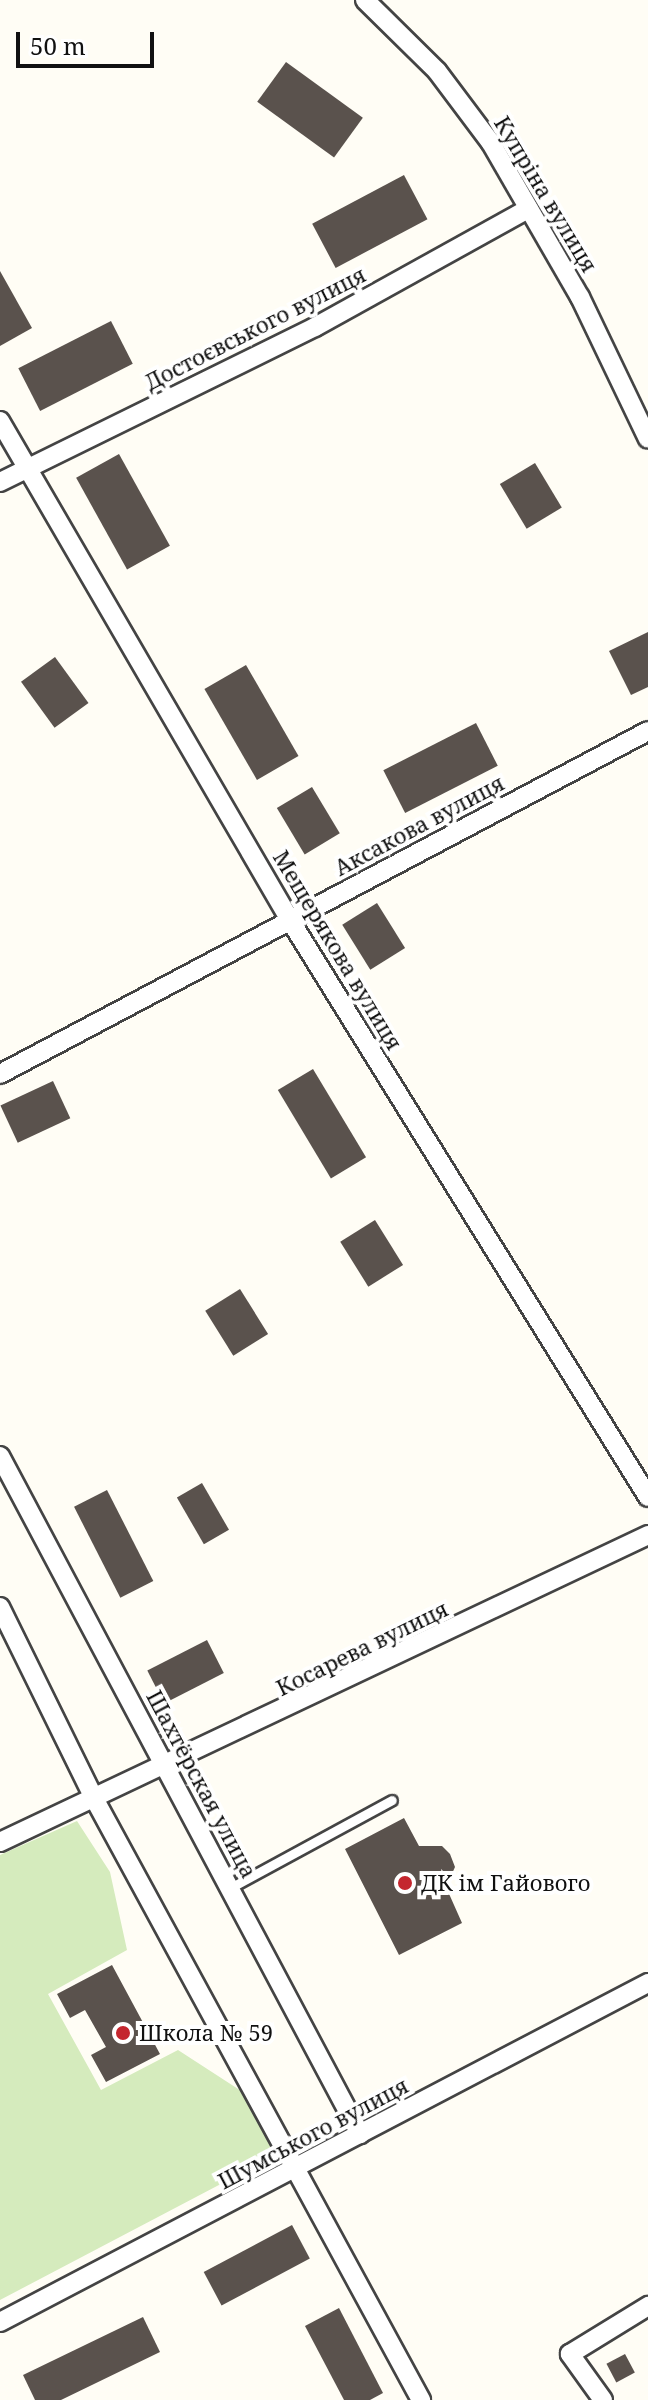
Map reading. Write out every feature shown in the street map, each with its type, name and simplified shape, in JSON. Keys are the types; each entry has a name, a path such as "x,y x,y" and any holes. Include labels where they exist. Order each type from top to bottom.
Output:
{"street":[{"name":"Купріна вулиця","path":"365,0 437,71 528,209 648,439"},
{"name":"Достоєвського вулиця","path":"0,482 315,327 528,209"},
{"name":"Мещерякова вулиця","path":"0,421 290,920 648,1497"},
{"name":"Аксакова вулиця","path":"0,1074 648,731"},
{"name":"Шахтёрская улица","path":"0,1456 360,2134"},
{"name":"Косарева вулиця","path":"0,1842 167,1767 648,1535"},
{"path":"0,1607 95,1800 421,2400"},
{"name":"Шумського вулиця","path":"0,2322 296,2172 360,2134 648,1983"},
{"path":"603,2400 570,2354 648,2306"}],"lane":[{"path":"230,1888 392,1800"}],"green space":[{"path":"77,1821 110,1872 127,1950 48,1994 101,2090 178,2050 252,2098 278,2154 0,2300 0,1855"}],"building":[{"path":"286,62 363,118 334,157 257,102"},
{"path":"404,175 427,219 336,268 312,224"},
{"path":"0,271 32,328 0,346"},
{"path":"111,321 133,364 40,411 18,368"},
{"path":"119,454 170,546 127,570 76,478"},
{"path":"535,463 562,508 527,529 500,484"},
{"path":"648,632 648,687 631,695 609,651"},
{"path":"55,657 89,703 55,728 21,682"},
{"path":"246,665 298,756 257,780 204,689"},
{"path":"476,723 498,766 405,813 383,770"},
{"path":"312,787 340,833 305,854 277,808"},
{"path":"377,903 405,948 370,970 342,925"},
{"path":"313,1069 366,1157 331,1178 278,1090"},
{"path":"53,1081 70,1118 18,1143 0,1106"},
{"path":"375,1220 403,1265 368,1287 340,1242"},
{"path":"240,1289 268,1334 233,1356 205,1311"},
{"path":"202,1483 229,1530 204,1544 177,1498"},
{"path":"107,1490 153,1581 120,1598 74,1507"},
{"path":"207,1640 224,1673 164,1703 147,1670"},
{"name":"ДК ім Гайового","path":"404,1818 419,1846 442,1846 450,1854 455,1867 446,1887 462,1923 399,1955 345,1849"},
{"name":"Школа № 59","path":"112,1965 160,2054 106,2082 91,2055 106,2047 85,2010 70,2018 57,1994"},
{"path":"292,2225 310,2259 222,2305 204,2272"},
{"path":"339,2308 383,2393 370,2400 344,2400 305,2326"},
{"path":"143,2317 160,2352 61,2400 35,2400 23,2375"},
{"path":"625,2354 635,2373 616,2382 606,2364"}],"place":[{"name":"ДК ім Гайового","path":"405,1883"},
{"name":"Школа № 59","path":"123,2033"}]}
